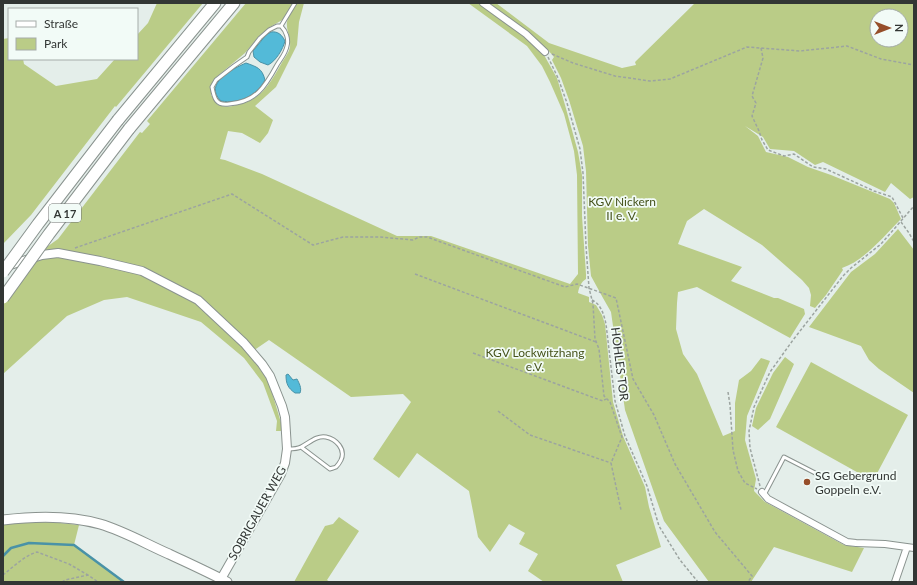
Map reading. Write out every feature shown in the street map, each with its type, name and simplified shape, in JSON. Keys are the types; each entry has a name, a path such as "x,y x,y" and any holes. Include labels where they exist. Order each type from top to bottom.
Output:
{"highway":[{"name":"A 17","path":"3,272 118,120 215,3"},
{"name":"A 17","path":"3,298 49,234 129,129 234,3"}],"main road":[{"path":"3,520 37,517 63,518 78,519 99,524 119,531 224,580"}],"street":[{"path":"483,3 526,34 545,52"},
{"name":"SOBRIGAUER WEG","path":"3,267 42,255 58,253 142,271 198,300 244,343 262,364 270,376 285,417 287,449 285,463 281,474 224,580"},
{"path":"763,493 768,499 847,542 856,544 886,544 914,548"},
{"path":"895,582 907,546"}],"lane":[{"path":"281,26 287,37 288,46 263,88 247,101 220,104 215,98 212,87 216,80 247,57 256,42 264,34 277,26 281,26 295,3"},
{"path":"287,449 295,449 318,437 325,437 332,439 338,444 343,455 339,464 330,469 301,447"},
{"path":"763,493 784,457 821,476"}],"path":[{"path":"545,52 573,64 615,76 650,81 670,79 746,47 800,51 847,46 881,59 914,65"},
{"path":"761,48 763,58 752,96 756,103 752,116 768,150 784,156 794,154 813,167 826,168 874,191 892,197 903,219"},
{"name":"HOHLES TOR","path":"545,52 558,78 580,149 583,173 589,288 592,300 597,303 606,324 615,402 625,436 647,486 659,526 680,560 698,582"},
{"path":"73,248 232,194 313,245 343,237 380,237 413,240 419,237 427,237 565,287 577,284 616,298 633,379 654,415 675,464 715,532 752,576 748,582"},
{"path":"763,493 750,448 749,430 754,407 770,372 843,276 881,244 914,206"},
{"path":"901,222 914,242"},
{"path":"415,274 596,342"},
{"path":"592,300 594,330 599,350 604,396 610,402 622,436 611,463 621,510"},
{"path":"474,353 600,400 603,401 606,398"},
{"path":"728,392 733,450 738,471 746,483 763,493"},
{"path":"498,411 530,435 611,463"},
{"path":"3,575 16,564 37,552 69,564 98,582"},
{"path":"62,582 88,575"}],"green space":[{"path":"157,3 203,3 116,107 115,106 31,215 3,244 3,39 8,38 8,60 23,60 24,64 56,86 97,79 114,60 138,60 138,34 148,23"},
{"name":"KGV Lockwitzhang e.V.","path":"246,3 293,3 284,19 270,27 259,36 245,53 214,79 211,87 211,95 218,105 230,106 244,103 258,96 268,86 290,47 287,25 289,17 297,3 304,3 299,22 297,45 276,87 255,106 273,120 268,133 260,143 242,133 228,131 220,159 262,174 397,236 431,236 570,284 578,274 577,175 574,151 564,114 542,66 527,46 468,3 479,3 527,38 544,55 557,78 578,152 582,175 582,216 586,279 580,285 578,293 589,297 589,302 596,305 605,324 613,402 623,436 645,487 649,507 661,547 616,565 623,582 544,582 528,571 538,554 519,544 525,533 509,524 490,552 478,537 469,491 417,453 399,478 373,459 411,402 403,394 351,397 269,340 250,353 267,376 283,431 276,431 277,421 263,383 244,358 201,322 127,297 104,300 67,316 3,374 3,295 37,254 58,239 140,132 142,133 150,124 147,121"},
{"name":"KGV Nickern II e. V.","path":"489,3 496,3 549,43 622,68 636,65 635,62 695,3 914,3 914,197 910,199 891,183 885,192 823,162 815,165 794,151 770,149 763,137 745,126 758,136 766,152 788,157 808,167 890,199 894,203 901,219 866,254 850,265 842,268 843,270 815,308 810,306 811,295 809,288 802,280 762,245 704,209 687,221 678,244 742,267 731,281 804,309 805,314 790,338 697,287 678,292 676,329 683,354 697,374 723,436 735,431 735,403 739,380 751,371 761,358 770,361 747,416 745,440 756,479 754,491 765,502 844,545 864,548 852,572 774,547 751,582 709,582 664,521 625,410 611,312 591,276 588,246 586,171 583,146 569,100 561,78 552,60 554,57 548,50"},
{"path":"898,229 914,250 914,393 879,369 869,360 861,346 809,327 851,272 875,254"},
{"path":"785,357 794,364 770,419 758,430 752,426 756,408 773,373"},
{"path":"811,362 908,415 873,481 776,427"},
{"path":"339,517 359,531 327,580 330,582 294,582 325,526 333,524"},
{"path":"41,521 79,525 74,545 124,582 3,582 3,524"}],"water":[{"path":"271,32 280,34 285,41 279,54 274,61 268,65 260,62 254,57 253,51 266,35"},
{"path":"246,63 261,70 265,80 257,90 246,98 228,102 221,101 216,95 215,89 217,83 227,73"},
{"path":"288,374 293,380 297,379 301,391 300,393 295,393 289,387 286,378 286,375"}],"waterway":[{"path":"3,556 11,548 29,543 74,545 124,582"}],"place":[{"name":"SG Gebergrund Goppeln e.V.","path":"807,482"}]}
